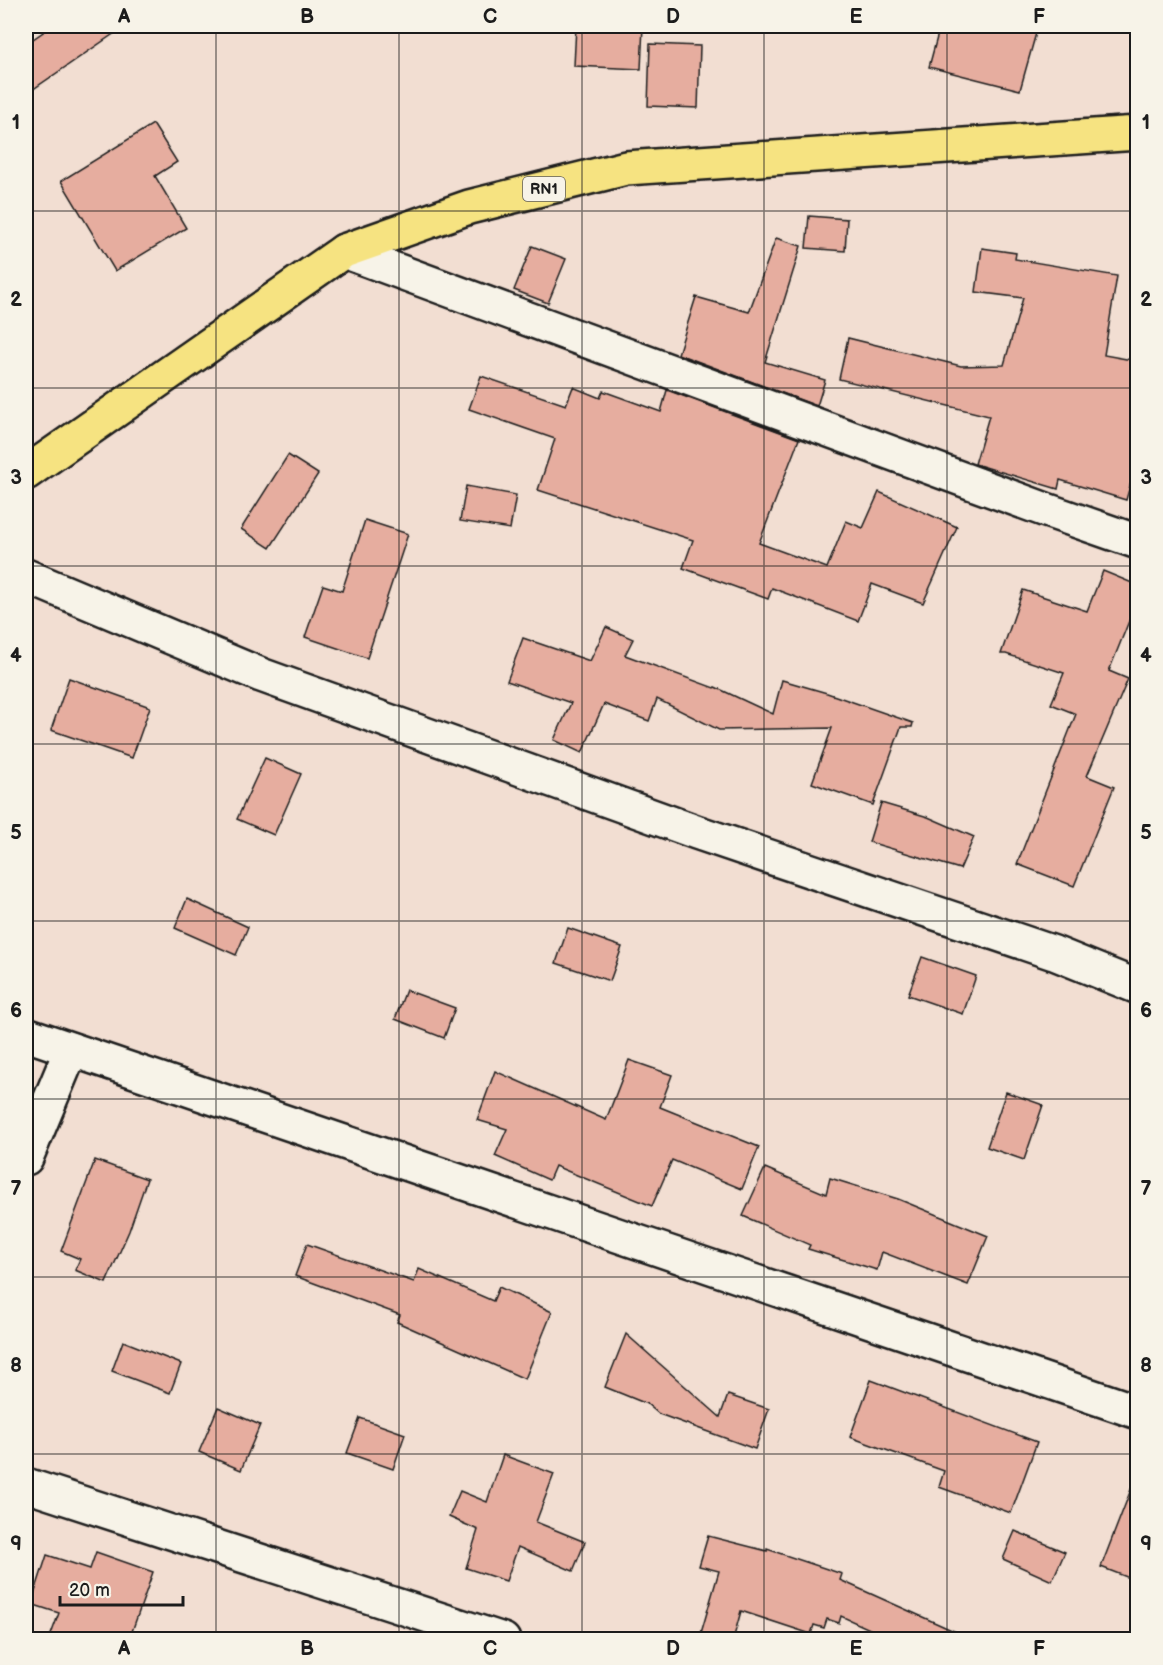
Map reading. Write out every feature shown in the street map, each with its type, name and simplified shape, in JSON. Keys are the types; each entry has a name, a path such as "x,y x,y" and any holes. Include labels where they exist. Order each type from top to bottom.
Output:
{"highway":[{"name":"RN1","path":"26,473 344,251 469,207 626,168 1137,133"}],"street":[{"path":"344,251 1137,542"},
{"path":"26,576 261,675 696,832 1054,953 1137,987"},
{"path":"26,1034 1137,1412"},
{"path":"26,1158 71,1050"},
{"path":"26,1485 503,1640"}],"building":[{"path":"52,26 125,26 26,94 26,44"},
{"path":"576,26 643,26 641,69 574,66"},
{"path":"940,26 1038,26 1020,90 929,67"},
{"path":"650,44 700,46 698,108 648,106"},
{"path":"153,124 177,162 155,176 186,228 115,271 61,181"},
{"path":"809,216 847,219 845,251 806,248"},
{"path":"776,238 801,246 765,362 825,380 817,406 678,354 696,297 749,312"},
{"path":"532,246 566,259 548,303 514,290"},
{"path":"982,248 1016,253 1015,259 1117,276 1104,355 1137,361 1137,461 1126,500 1060,480 1058,489 975,464 989,416 839,379 848,338 961,366 1004,365 1023,298 976,292"},
{"path":"481,376 566,405 573,387 600,398 603,391 661,412 667,390 799,439 759,543 827,568 846,521 863,528 879,492 957,527 923,603 872,584 858,621 772,588 768,599 683,568 693,540 538,490 555,439 469,409"},
{"path":"288,455 318,474 270,548 241,529"},
{"path":"466,486 516,495 510,529 460,521"},
{"path":"365,520 408,534 367,658 305,637 323,585 342,591"},
{"path":"1103,571 1137,585 1137,601 1109,671 1128,679 1087,776 1114,787 1074,886 1017,864 1076,714 1051,704 1064,673 1001,654 1023,590 1087,611"},
{"path":"606,627 633,639 625,655 715,687 773,714 782,680 913,723 912,727 901,727 873,805 812,783 832,728 719,730 657,699 649,721 604,704 582,753 554,740 571,703 507,681 523,638 590,661"},
{"path":"69,678 150,707 132,758 51,730"},
{"path":"265,758 301,774 274,835 237,819"},
{"path":"881,803 928,817 974,837 960,869 869,842"},
{"path":"187,899 248,927 236,955 175,928"},
{"path":"568,928 622,947 610,981 556,963"},
{"path":"922,957 976,976 963,1014 908,995"},
{"path":"406,990 455,1008 444,1038 395,1019"},
{"path":"629,1060 672,1075 660,1107 759,1147 742,1189 672,1160 652,1206 555,1166 549,1180 495,1156 507,1129 477,1120 495,1071 606,1120"},
{"path":"1006,1092 1043,1105 1024,1160 987,1147"},
{"path":"95,1160 147,1179 129,1231 106,1283 75,1270 80,1259 61,1251"},
{"path":"765,1168 826,1194 830,1178 898,1199 988,1236 968,1285 882,1252 877,1270 808,1249 810,1245 743,1216"},
{"path":"307,1244 414,1282 419,1269 493,1301 499,1287 552,1312 525,1379 397,1322 400,1315 295,1276"},
{"path":"626,1334 720,1417 728,1395 769,1409 755,1449 659,1414 647,1404 605,1387"},
{"path":"123,1341 181,1364 170,1393 112,1371"},
{"path":"871,1380 1037,1442 1011,1513 939,1487 944,1471 850,1437"},
{"path":"218,1407 260,1425 241,1470 199,1452"},
{"path":"360,1418 405,1434 393,1469 347,1453"},
{"path":"503,1455 554,1474 536,1522 585,1542 573,1571 518,1547 506,1581 466,1568 478,1530 449,1517 460,1491 487,1502"},
{"path":"1135,1479 1137,1480 1137,1581 1101,1567"},
{"path":"1015,1531 1065,1552 1052,1581 1003,1559"},
{"path":"708,1536 767,1551 767,1549 842,1574 840,1580 974,1640 894,1640 841,1616 839,1623 827,1619 824,1628 814,1625 811,1634 741,1611 733,1640 699,1640 719,1571 699,1566"},
{"path":"96,1552 153,1572 129,1640 49,1640 59,1613 31,1604 47,1555 90,1569"}]}
